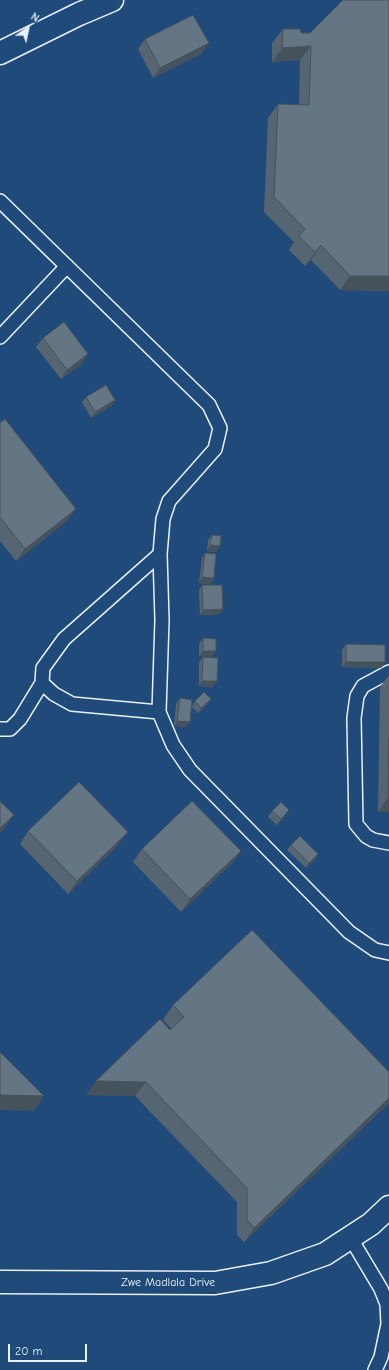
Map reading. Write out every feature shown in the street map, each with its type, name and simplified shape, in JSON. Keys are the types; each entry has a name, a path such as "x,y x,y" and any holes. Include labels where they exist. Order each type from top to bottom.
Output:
{"street":[{"path":"0,53 76,7 112,0"},
{"name":"Zwe Madlala Drive","path":"0,1282 215,1284 271,1273 325,1254 371,1224 389,1207"}],"lane":[{"path":"0,201 209,405 220,428 215,449 169,501 163,519 160,554 162,620 159,712 173,745 190,770 349,932 375,950 389,953"},
{"path":"3,330 67,266"},
{"path":"0,729 10,729 20,719 42,684 43,668 64,638 160,554"},
{"path":"389,672 368,683 356,696 354,704 354,726 356,824 366,836 373,840 389,843"},
{"path":"42,684 54,694 72,704 159,712"},
{"path":"350,1237 381,1289 387,1304 388,1324 381,1357 375,1370"}],"building":[{"path":"343,0 389,0 389,276 350,276 321,245 315,252 299,236 305,229 274,197 278,104 309,105 311,46 282,48 283,29 300,29 301,33 310,33"},
{"path":"193,15 209,43 160,68 145,39"},
{"path":"64,322 88,354 67,370 43,338"},
{"path":"106,385 115,400 95,412 86,397"},
{"path":"5,419 76,509 25,549 0,517 0,423"},
{"path":"212,535 221,536 220,546 210,545"},
{"path":"205,553 216,554 214,578 202,577"},
{"path":"202,585 222,585 223,609 203,610"},
{"path":"203,638 216,639 216,651 203,651"},
{"path":"346,644 385,645 385,662 346,662"},
{"path":"203,657 218,658 217,681 202,681"},
{"path":"204,692 211,699 201,708 195,701"},
{"path":"180,698 192,700 190,722 177,721"},
{"path":"389,738 389,797 388,797"},
{"path":"79,782 128,832 77,881 28,831"},
{"path":"0,801 14,815 0,828"},
{"path":"192,801 241,851 190,899 142,849"},
{"path":"281,802 289,810 281,819 272,811"},
{"path":"300,836 318,854 309,863 291,845"},
{"path":"252,930 389,1072 389,1098 254,1228 247,1220 247,1188 146,1082 96,1081 160,1019 170,1030 184,1017 173,1005"},
{"path":"0,1052 44,1096 0,1095"}]}
